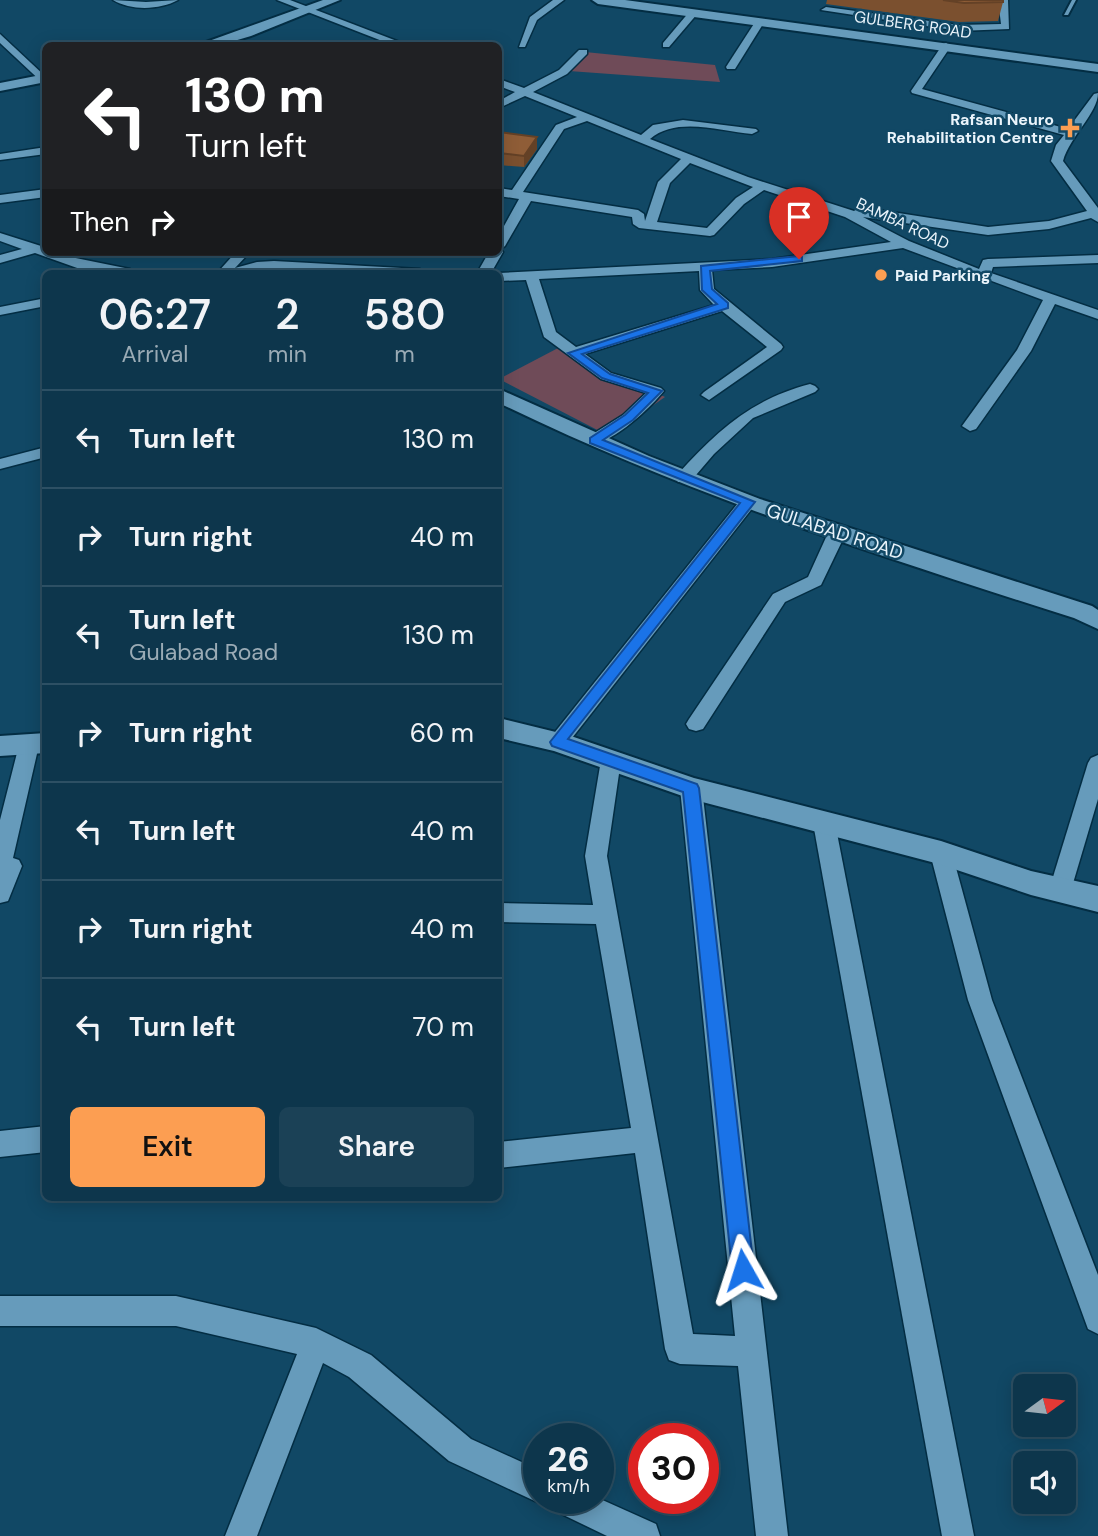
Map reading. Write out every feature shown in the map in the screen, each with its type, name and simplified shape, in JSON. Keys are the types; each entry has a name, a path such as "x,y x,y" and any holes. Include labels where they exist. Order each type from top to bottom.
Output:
{"street":[{"path":"118,0 134,6 150,7 173,0"},
{"path":"282,0 394,42"},
{"path":"215,42 334,0"},
{"path":"522,45 533,19 559,0"},
{"name":"GULBERG ROAD","path":"598,0 760,22 823,15 946,46 1098,68"},
{"path":"823,15 884,18 959,28 1006,27 1003,5 990,10"},
{"path":"884,18 881,7 895,7"},
{"path":"666,45 693,13"},
{"path":"731,67 760,22"},
{"path":"0,37 42,77"},
{"path":"946,46 916,91 1071,133"},
{"path":"502,104 563,72 583,52"},
{"path":"0,87 42,80"},
{"name":"BAMBA ROAD","path":"502,83 688,158 856,218 904,244 983,275 1098,314"},
{"path":"856,218 860,211 988,231 1049,225 1097,214 1057,161 1062,145 1098,96"},
{"path":"502,239 522,195 560,127 587,117"},
{"path":"643,139 657,127 683,122 751,131"},
{"path":"0,158 42,151"},
{"path":"650,225 664,182 688,158"},
{"path":"502,192 638,214 639,224 710,232 740,201 762,186"},
{"path":"0,199 42,194"},
{"path":"0,237 42,251"},
{"path":"502,277 772,263 904,244"},
{"path":"0,258 36,249"},
{"path":"55,256 80,265 111,270"},
{"path":"227,270 239,256"},
{"path":"983,275 988,263 1098,259"},
{"path":"244,270 257,266 380,268"},
{"path":"705,268 707,290 776,347 743,368 709,395"},
{"path":"531,275 550,334 606,376 656,391 629,418 594,440"},
{"path":"970,426 1024,351 1051,298"},
{"path":"0,311 42,303"},
{"path":"573,353 724,306"},
{"path":"684,478 708,451 748,415 810,389"},
{"name":"GULABAD ROAD","path":"502,397 684,478 837,533 1083,612 1098,621"},
{"path":"0,464 42,453"},
{"path":"558,742 748,502"},
{"path":"696,724 779,598 815,582 837,533"},
{"path":"502,728 558,742 691,788 941,853 1098,900"},
{"path":"0,746 37,744 0,866 11,866 0,894"},
{"path":"611,760 596,856 680,1349 752,1351"},
{"path":"1060,890 1098,763"},
{"path":"691,788 772,1536"},
{"path":"824,823 958,1536"},
{"path":"941,853 980,1000 1079,1261 1098,1319"},
{"path":"502,913 606,915"},
{"path":"0,1144 42,1139"},
{"path":"502,1155 646,1139"},
{"path":"0,1311 176,1311 316,1343 360,1366 460,1450 523,1480"},
{"path":"241,1536 316,1343"},
{"path":"597,1514 644,1536"}],"lane":[{"path":"1066,14 1074,0"}],"shaded area":[{"path":"585,52 715,65 720,82 569,71"},
{"path":"560,347 665,397 609,436 502,381 502,377"}],"building":[{"path":"943,0 1003,0 1003,2 964,3"},
{"path":"502,132 537,137 524,156 502,153"}],"place":[{"name":"Rafsan Neuro Rehabilitation Centre","path":"1070,128"},
{"name":"Paid Parking","path":"881,275"}],"route":[{"path":"743,1270 691,788 558,742 748,502 594,440 629,418 656,391 606,376 573,353 724,306 707,290 705,268 799,259"}]}
